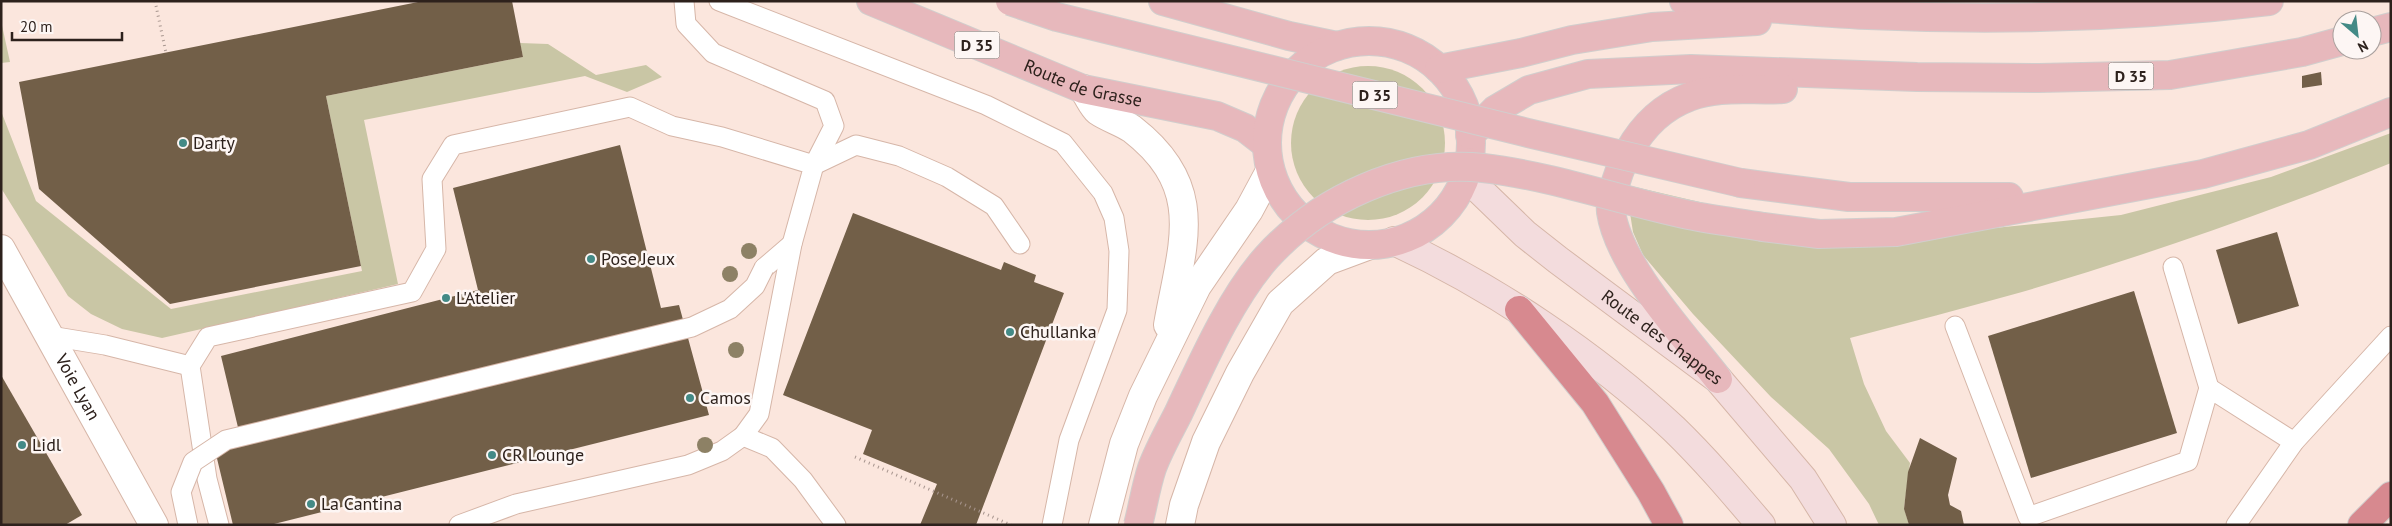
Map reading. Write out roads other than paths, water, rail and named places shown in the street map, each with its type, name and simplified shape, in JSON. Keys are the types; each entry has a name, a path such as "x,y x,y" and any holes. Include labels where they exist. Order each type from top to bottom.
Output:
{"highway":[{"path":"1519,310 1594,403 1651,492 1669,525"},
{"path":"2362,525 2391,496"}],"main road":[{"name":"Route de Grasse","path":"870,1 1084,89 1217,116 1246,128 1268,158"},
{"name":"D 35","path":"1010,1 1057,17 1524,132 1741,183 1849,197 2070,197 2203,174 2309,145 2391,112"},
{"path":"1162,1 1289,36 1337,46"},
{"path":"1684,1 1869,15"},
{"path":"1439,69 1521,53 1572,40 1652,27 1869,15 2082,17 2198,10 2269,1"},
{"path":"1382,243 1418,232 1438,217 1454,198 1465,176 1469,162 1470,135 1468,120 1460,99 1439,69 1422,56 1402,47 1380,42 1358,42 1337,46 1311,60 1300,68 1285,84 1274,103 1268,124 1268,158 1278,191 1291,210 1307,225 1327,236 1341,240 1382,243 1448,266 1519,310 1611,375 1674,430 1724,482 1761,525"},
{"name":"D 35","path":"1470,135 1495,110 1528,90 1588,74 1691,69 1917,77 2039,78 2170,74 2302,52 2332,44"},
{"name":"D 35","path":"1718,379 1644,284 1621,244 1610,210 1619,166 1638,134 1661,112 1690,96 1722,91 1780,89 1917,77"},
{"path":"1138,525 1153,468 1209,351 1238,298 1267,257 1293,233 1320,211 1353,192 1400,176 1431,169 1481,168 1532,177 1690,216 1819,234 1896,232 2070,197"},
{"name":"Route des Chappes","path":"1465,176 1525,234 1718,379 1803,479 1832,525"}],"street":[{"path":"1084,89 1097,110 1132,129 1168,166 1181,190 1185,228 1163,354"},
{"path":"1103,525 1124,444 1143,396 1197,286 1249,210 1268,158"},
{"path":"1180,525 1184,505 1206,442 1240,373 1280,303 1327,260 1382,243"},
{"name":"Voie Lyan","path":"1,250 154,525"}],"lane":[{"path":"458,525 516,504 688,465 722,451 743,436 759,414 792,244 814,165 834,126 825,101 713,53 686,24 684,1"},
{"path":"719,1 986,106 1063,143 1103,193 1114,218 1119,251 1117,310 1069,440 1052,525"},
{"path":"220,525 207,479 190,366 208,336 412,292 436,249 432,179 453,145 630,107 672,126 722,137 814,165 856,145 899,156 947,176 994,206 1020,244"},
{"path":"188,525 181,492 193,462 226,440 692,327 730,309 755,286 764,268 792,244"},
{"path":"1955,326 2028,517 2188,461 2209,388 2173,267"},
{"path":"50,336 105,345 190,366"},
{"path":"2236,525 2294,442 2391,336"},
{"path":"2209,388 2294,442"},
{"path":"743,436 772,448 803,480 836,525"}],"place":[{"name":"Darty","path":"183,143"},
{"name":"Pose Jeux","path":"591,259"},
{"name":"L'Atelier","path":"446,298"},
{"name":"Chullanka","path":"1010,332"},
{"name":"Camos","path":"690,398"},
{"name":"Lidl","path":"22,445"},
{"name":"CR Lounge","path":"492,455"},
{"name":"La Cantina","path":"311,504"}]}
